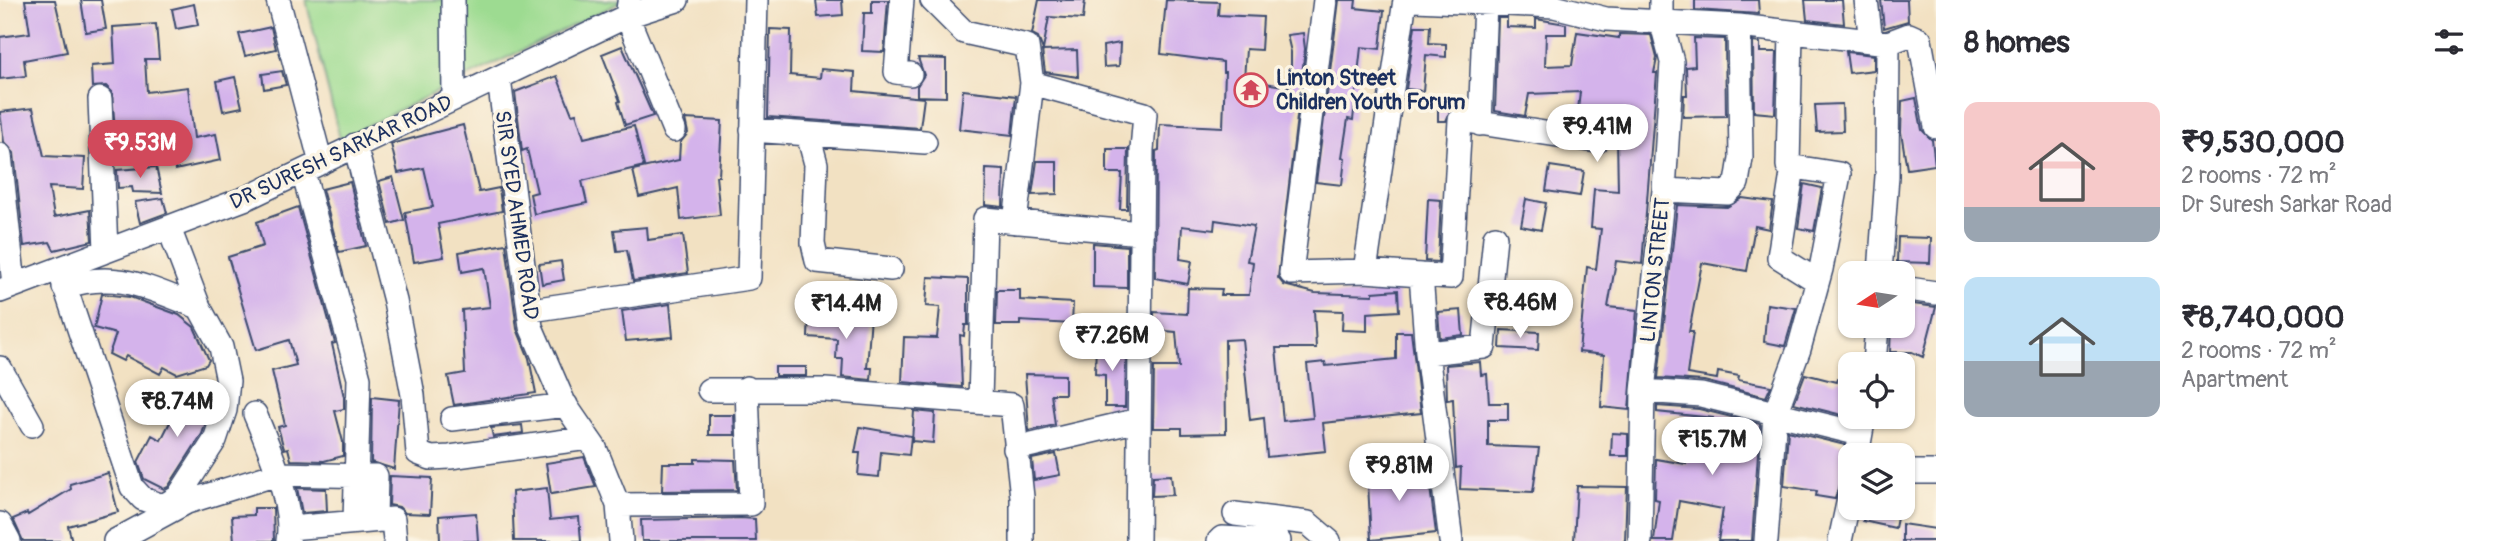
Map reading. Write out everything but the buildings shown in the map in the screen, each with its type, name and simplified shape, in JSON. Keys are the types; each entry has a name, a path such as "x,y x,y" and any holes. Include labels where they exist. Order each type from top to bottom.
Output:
{"street":[{"path":"278,0 359,378 356,474"},
{"path":"453,0 454,98"},
{"name":"DR SURESH SARKAR ROAD","path":"7,288 61,278 106,251 249,197 499,79 629,8 677,0"},
{"path":"531,310 749,278 756,0"},
{"path":"902,0 896,72 910,74"},
{"path":"932,0 964,32 1027,46 1032,83 1015,222"},
{"path":"1325,0 1291,273 1365,271 1451,277 1460,120 1597,142"},
{"path":"1365,271 1405,0"},
{"path":"1415,0 1554,6 1605,19 1661,10 1739,26 1880,42 1909,35 1920,40 1936,127"},
{"path":"1866,0 1880,42 1887,176 1881,261"},
{"path":"1480,124 1485,3"},
{"path":"629,8 674,130"},
{"name":"LINTON STREET","path":"1640,541 1643,391 1664,190 1672,62 1661,10"},
{"path":"1664,190 1727,193 1737,183 1741,158 1739,26"},
{"path":"1766,541 1775,414 1799,349 1819,275 1839,174 1788,166 1790,32"},
{"name":"SIR SYED AHMED ROAD","path":"499,79 519,245 531,310 531,327 566,405 588,438 618,505 621,541"},
{"path":"1032,83 1145,114 1138,541"},
{"path":"100,99 106,251"},
{"path":"752,130 925,142"},
{"path":"807,134 816,164 813,243 817,261 891,269"},
{"path":"355,145 395,301 413,395 418,453 431,458 450,457 588,438"},
{"path":"0,155 7,288"},
{"path":"1793,167 1779,257 1819,275"},
{"path":"980,401 985,219 1141,233"},
{"path":"169,228 199,307 220,347 228,381 225,410 215,440 178,497 163,506 143,499 132,487 61,278 119,279 199,307"},
{"path":"1427,353 1484,347 1496,237"},
{"path":"1421,275 1427,353 1449,537"},
{"path":"1915,290 1936,293"},
{"path":"0,368 32,425"},
{"path":"618,505 751,504 747,388"},
{"path":"709,390 825,390 1012,405 1022,497 1022,541"},
{"path":"1643,391 1701,395 1860,435"},
{"path":"452,419 566,405"},
{"path":"115,541 187,502 277,474 376,476 379,525 289,534 277,474 255,414"},
{"path":"1015,449 1139,420"},
{"path":"1915,472 1936,472"},
{"path":"1235,514 1308,523 1329,541"},
{"path":"1840,541 1844,520"},
{"path":"0,524 9,541"},
{"path":"1219,541 1222,538 1279,541"}],"green space":[{"path":"306,0 625,0 340,139"}],"place":[{"name":"Linton Street Children Youth Forum","path":"1251,90"}]}
